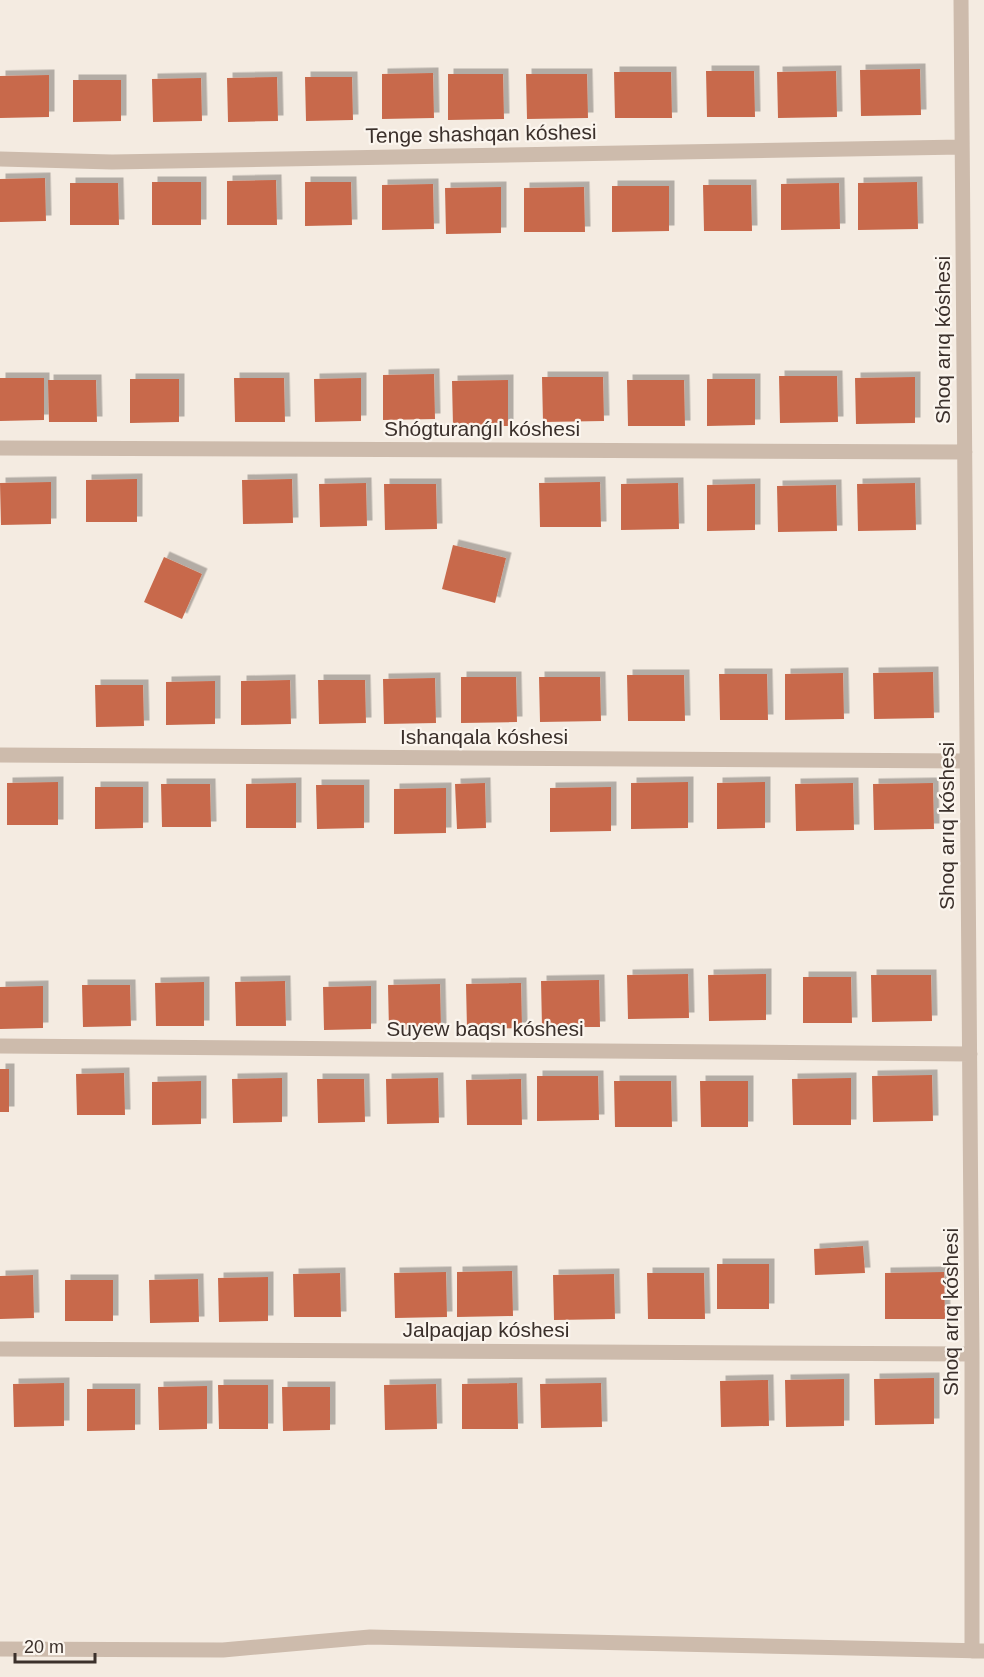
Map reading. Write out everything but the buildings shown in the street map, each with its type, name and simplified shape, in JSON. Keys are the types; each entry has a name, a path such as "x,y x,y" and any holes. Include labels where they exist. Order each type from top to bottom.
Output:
{"street":[{"name":"Shoq arıq kóshesi","path":"961,0 972,1354 978,1651"},
{"name":"Tenge shashqan kóshesi","path":"0,159 124,161 962,147"},
{"name":"Shógturanǵıl kóshesi","path":"0,448 965,452"},
{"name":"Ishanqala kóshesi","path":"0,755 968,761"},
{"name":"Suyew baqsı kóshesi","path":"0,1046 970,1054"},
{"name":"Jalpaqjap kóshesi","path":"0,1349 972,1354"},
{"path":"0,1649 223,1650 370,1637 978,1651"}]}
